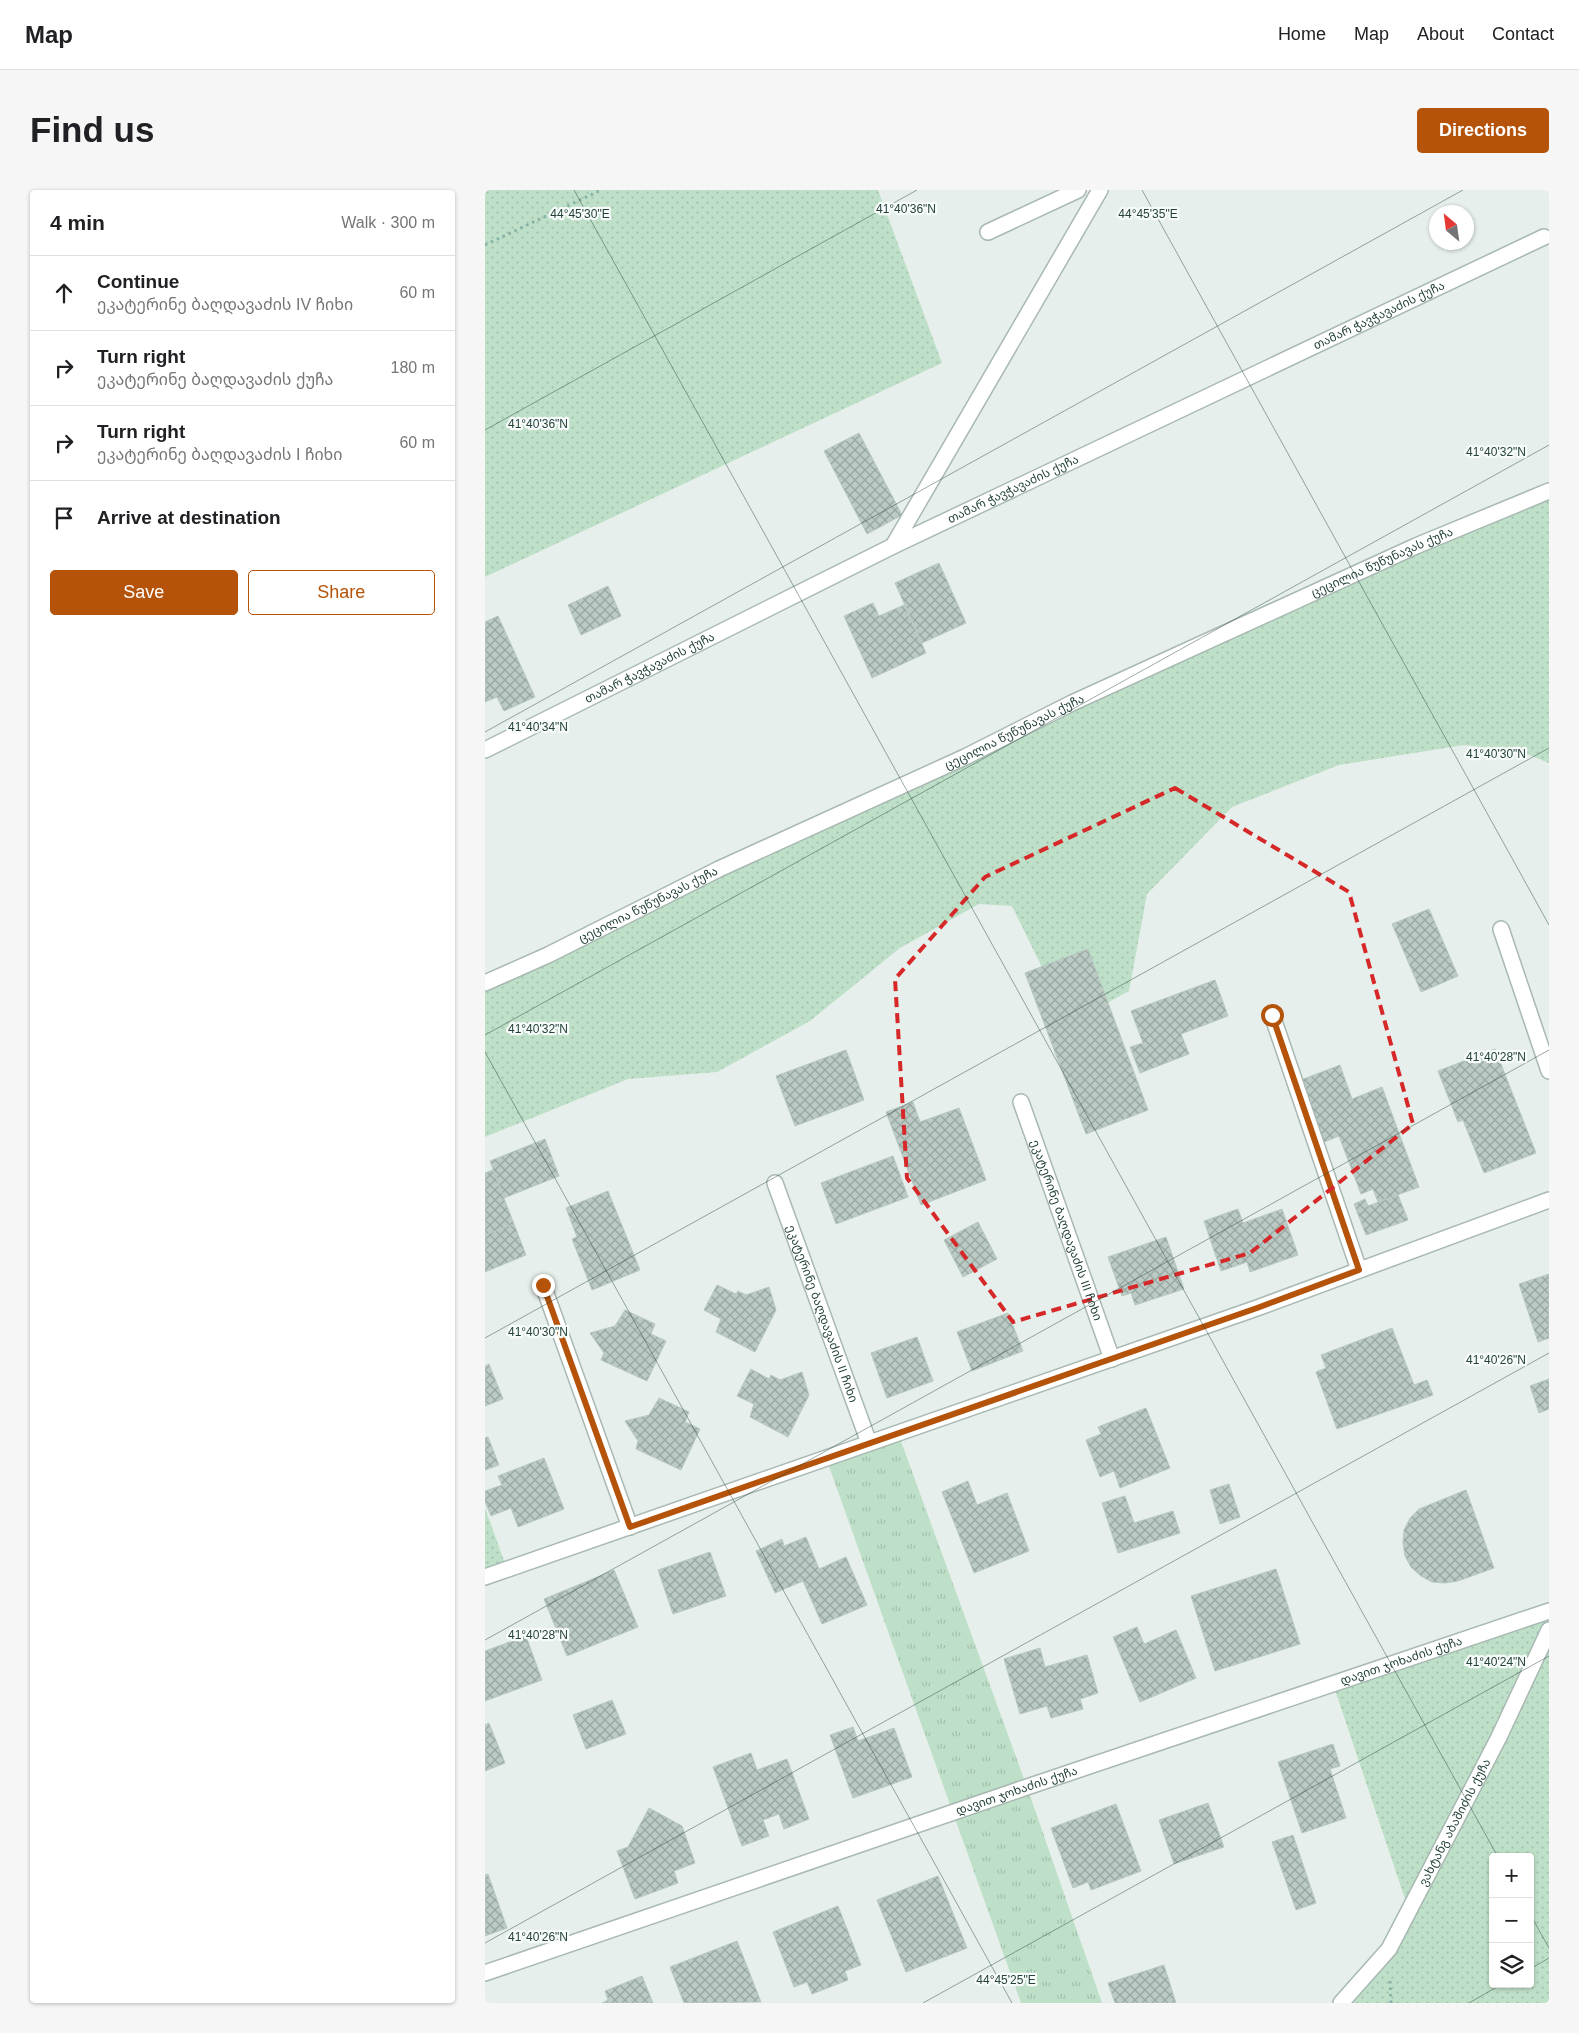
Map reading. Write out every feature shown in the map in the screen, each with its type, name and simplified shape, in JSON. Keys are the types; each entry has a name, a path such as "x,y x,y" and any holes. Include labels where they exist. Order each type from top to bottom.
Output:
{"street":[{"path":"987,232 1078,190"},
{"path":"893,546 1101,190"},
{"name":"თამარ ჭავჭავაძის ქუჩა","path":"485,750 893,546 1544,237"},
{"name":"ცეცილია წუწუნავას ქუჩა","path":"485,982 548,955 719,869 965,757 1072,703 1416,546 1549,491"},
{"path":"1501,929 1549,1071"},
{"path":"1272,1015 1359,1270"},
{"name":"ეკატერინე ბაღდავაძის III ჩიხი","path":"1021,1102 1113,1359"},
{"name":"ეკატერინე ბაღდავაძის II ჩიხი","path":"775,1183 869,1443"},
{"path":"485,1577 1113,1359 1549,1200"},
{"path":"543,1285 630,1527"},
{"name":"დავით ჯოხაძის ქუჩა","path":"485,1973 1027,1787 1549,1611"},
{"name":"ვახტანგ აბაშიძის ქუჩა","path":"1341,2003 1389,1949 1499,1737 1549,1630"}],"path":[{"path":"485,245 601,190"}],"highlighted area":[{"path":"1175,788 1349,892 1413,1124 1250,1253 1013,1322 907,1178 895,979 985,877"}],"green space":[{"path":"485,190 878,190 942,363 485,577"},
{"path":"1549,491 1549,763 1519,751 1464,745 1339,765 1232,807 1147,894 1129,991 1085,1015 1053,990 1012,906 979,904 900,948 810,1021 717,1072 628,1079 485,1137 485,983 719,869"},
{"path":"898,1433 1027,1787 1102,2003 1021,2003 826,1458"},
{"path":"485,1508 507,1569 485,1577"},
{"path":"1549,1611 1549,2003 1341,2003 1409,1911 1333,1684"}],"building":[{"path":"859,433 902,515 867,534 824,451"},
{"path":"939,563 966,623 922,643 895,583"},
{"path":"608,586 621,616 581,635 568,605"},
{"path":"873,603 879,616 904,605 926,653 872,678 844,616"},
{"path":"498,616 535,697 504,711 497,697 485,702 485,622"},
{"path":"1429,909 1458,976 1421,992 1392,924"},
{"path":"1088,949 1148,1110 1086,1134 1025,973"},
{"path":"1215,980 1228,1016 1181,1034 1189,1054 1140,1073 1130,1047 1143,1043 1131,1011"},
{"path":"1495,1049 1536,1153 1484,1173 1463,1120 1458,1122 1438,1071"},
{"path":"846,1050 864,1100 795,1126 776,1076"},
{"path":"1340,1065 1352,1099 1382,1087 1419,1187 1378,1202 1373,1189 1361,1194 1339,1136 1324,1142 1301,1080"},
{"path":"913,1102 920,1122 959,1108 986,1180 921,1205 886,1112"},
{"path":"545,1139 559,1176 504,1198 490,1161"},
{"path":"893,1156 908,1197 836,1224 821,1183"},
{"path":"493,1170 514,1224 485,1235 485,1173"},
{"path":"608,1191 640,1270 592,1290 572,1239 577,1237 566,1208"},
{"path":"1398,1195 1408,1220 1366,1235 1354,1204 1365,1199 1368,1206"},
{"path":"1238,1209 1243,1223 1282,1209 1298,1255 1250,1272 1247,1262 1221,1271 1204,1221"},
{"path":"978,1222 997,1259 963,1277 944,1240"},
{"path":"514,1224 526,1255 485,1272 485,1235"},
{"path":"1166,1237 1184,1289 1135,1305 1131,1293 1122,1296 1108,1257"},
{"path":"1549,1274 1549,1338 1538,1342 1519,1284"},
{"path":"717,1285 736,1294 738,1291 746,1295 769,1287 776,1310 755,1352 716,1332 721,1319 704,1310"},
{"path":"625,1310 655,1324 651,1334 666,1341 647,1381 601,1360 604,1353 590,1333 615,1326"},
{"path":"1008,1313 1023,1351 972,1371 957,1332"},
{"path":"1392,1328 1414,1385 1427,1380 1433,1395 1337,1429 1316,1372 1326,1368 1321,1355"},
{"path":"917,1337 933,1381 887,1398 871,1353"},
{"path":"489,1364 503,1399 485,1406 485,1366"},
{"path":"751,1369 769,1379 771,1375 780,1380 802,1372 809,1395 788,1437 750,1417 754,1404 737,1396"},
{"path":"1549,1379 1549,1409 1539,1413 1530,1386"},
{"path":"659,1398 689,1412 685,1422 700,1429 681,1470 636,1449 638,1441 625,1421 649,1415"},
{"path":"1146,1408 1170,1468 1120,1488 1114,1471 1100,1477 1086,1440 1101,1434 1098,1427"},
{"path":"488,1437 499,1465 485,1470 485,1438"},
{"path":"544,1458 564,1509 518,1527 511,1508 491,1516 485,1502 485,1491 502,1485 498,1476"},
{"path":"968,1481 977,1505 1007,1493 1029,1551 974,1573 942,1492"},
{"path":"1229,1484 1240,1517 1220,1524 1210,1490"},
{"path":"1466,1490 1494,1568 1458,1581 1432,1582 1421,1576 1411,1567 1405,1556 1404,1530 1410,1518 1419,1509"},
{"path":"1125,1496 1134,1523 1173,1511 1180,1533 1118,1553 1102,1503"},
{"path":"806,1537 819,1569 846,1557 867,1605 822,1624 803,1581 775,1593 756,1551 782,1539 784,1546"},
{"path":"710,1552 726,1596 673,1614 658,1570"},
{"path":"1276,1569 1300,1644 1215,1671 1191,1596"},
{"path":"614,1570 638,1627 567,1656 544,1599"},
{"path":"1137,1627 1144,1644 1176,1630 1196,1678 1140,1702 1113,1637"},
{"path":"526,1636 542,1680 485,1701 485,1651"},
{"path":"1040,1648 1045,1667 1087,1655 1098,1693 1080,1699 1083,1709 1051,1718 1047,1706 1020,1714 1004,1659"},
{"path":"612,1700 626,1734 586,1749 573,1715"},
{"path":"489,1723 505,1763 485,1771 485,1725"},
{"path":"853,1727 858,1741 894,1728 912,1777 853,1798 830,1735"},
{"path":"1333,1744 1340,1766 1330,1769 1346,1818 1302,1833 1278,1762"},
{"path":"751,1753 757,1770 787,1759 809,1819 784,1829 779,1814 763,1820 769,1836 742,1846 713,1767"},
{"path":"1208,1803 1224,1847 1174,1864 1159,1820"},
{"path":"1116,1804 1141,1871 1091,1890 1088,1882 1073,1888 1051,1828"},
{"path":"649,1808 682,1826 695,1863 674,1871 678,1883 635,1899 617,1851 628,1847"},
{"path":"1293,1835 1316,1903 1296,1910 1272,1842"},
{"path":"488,1874 507,1928 485,1936 485,1875"},
{"path":"938,1876 967,1948 906,1972 877,1900"},
{"path":"838,1906 861,1965 845,1971 848,1980 812,1994 807,1982 794,1987 773,1932"},
{"path":"737,1941 761,2002 684,2003 670,1967"},
{"path":"1164,1965 1176,2003 1115,2003 1108,1983"},
{"path":"642,1976 653,2003 602,2003 608,2000 605,1991"}],"route":[{"path":"543,1285 630,1527 1257,1308 1359,1270 1272,1015"}]}
